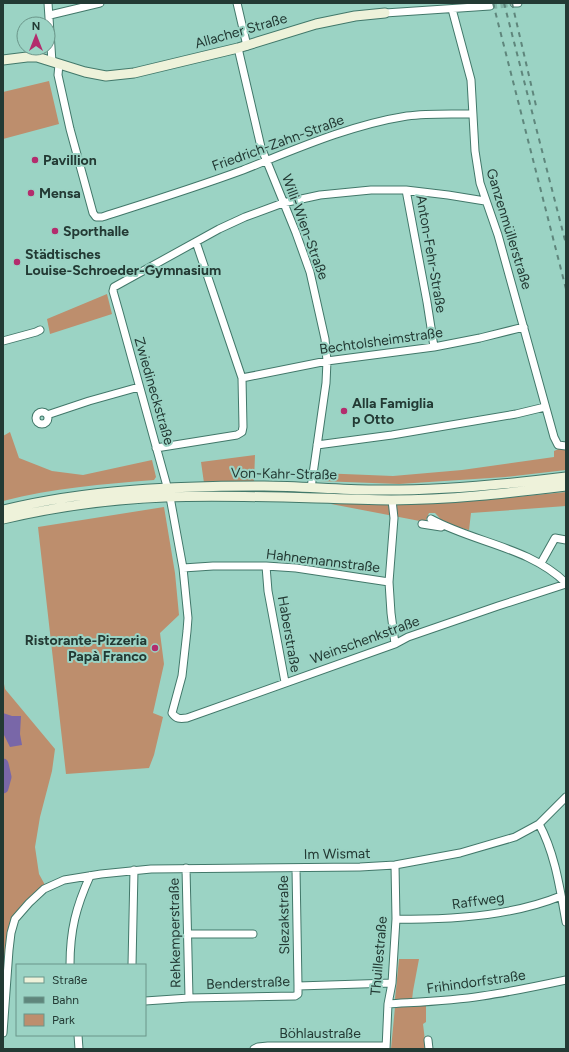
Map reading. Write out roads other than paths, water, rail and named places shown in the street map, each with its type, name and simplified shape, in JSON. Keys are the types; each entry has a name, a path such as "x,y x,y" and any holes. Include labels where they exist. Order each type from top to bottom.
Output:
{"main road":[{"name":"Allacher Straße","path":"3,60 37,57 106,76 145,70 243,47 316,24 355,16 384,13"},
{"name":"Von-Kahr-Straße","path":"3,510 52,500 167,488 264,486 373,490 425,490 512,484 566,477"},
{"name":"Von-Kahr-Straße","path":"3,519 35,512 117,500 170,497 260,496 392,500 512,493 566,486"}],"street":[{"path":"48,3 56,63"},
{"path":"50,15 100,3"},
{"name":"Willi-Wien-Straße","path":"237,3 243,47 261,148 310,272 325,339 327,361 326,383 311,488"},
{"name":"Allacher Straße","path":"384,13 490,6"},
{"name":"Ganzenmüllerstraße","path":"452,9 471,80 476,166 485,201 498,235 554,437 558,445 566,446"},
{"name":"Friedrich-Zahn-Straße","path":"56,63 70,129 93,212 96,217 102,217 224,177 332,135 385,120 407,116 433,114 473,114"},
{"path":"156,448 237,435 242,432 243,427 242,378 196,242 239,219 283,203 320,195 370,190 406,190 485,201"},
{"name":"Anton-Fehr-Straße","path":"406,190 434,347"},
{"name":"Zwiedineckstraße","path":"174,717 172,713 182,676 188,631 183,568 170,497 113,291 114,287 120,283 196,242"},
{"name":"Bechtolsheimstraße","path":"242,378 327,361 434,347 524,327"},
{"path":"3,342 40,330"},
{"path":"47,414 139,387"},
{"path":"317,446 516,414 546,407"},
{"path":"392,500 394,518 388,582 395,644"},
{"path":"431,519 447,528"},
{"path":"422,524 447,528 528,556 541,563 566,584"},
{"path":"541,563 555,538 566,540"},
{"name":"Hahnemannstraße","path":"183,568 213,566 266,566 296,568 388,582"},
{"name":"Haberstraße","path":"266,566 268,590 285,682"},
{"name":"Weinschenkstraße","path":"174,717 179,719 187,718 395,644 408,637 566,584"},
{"name":"Im Wismat","path":"3,1033 11,933 15,919 44,889 64,880 134,870 396,865 467,851 515,836 539,824 566,797"},
{"path":"539,824 545,835 556,868 566,922"},
{"name":"Thuillestraße","path":"386,1047 388,1004 392,983 396,919 396,865"},
{"name":"Rehkemperstraße","path":"186,868 189,998"},
{"name":"Slezakstraße","path":"296,868 298,986"},
{"path":"132,964 134,870"},
{"path":"70,964 70,948 74,919 80,899 90,876"},
{"name":"Raffweg","path":"396,919 431,920 488,914 539,904 562,896"},
{"path":"188,934 253,934"},
{"name":"Frihindorfstraße","path":"388,1004 432,1002 481,997 566,980"},
{"name":"Benderstraße","path":"146,1001 189,998 295,996 298,994 298,986 392,983"},
{"path":"78,1036 79,1049"},
{"path":"428,1040 429,1049"},
{"name":"Böhlaustraße","path":"254,1049 268,1046 386,1047"}],"waterway":[{"path":"3,764 6,777 3,788"}],"tunnel":[{"path":"490,6 514,3"}],"railway":[{"path":"493,3 566,289"},
{"path":"504,3 566,244"},
{"path":"512,3 537,110"}],"place":[{"name":"Pavillion","path":"35,160"},
{"name":"Mensa","path":"31,193"},
{"name":"Sporthalle","path":"55,231"},
{"name":"Städtisches Louise-Schroeder-Gymnasium","path":"17,262"},
{"name":"Alla Famiglia p Otto","path":"344,411"},
{"name":"Ristorante-Pizzeria Papà Franco","path":"155,648"}]}
